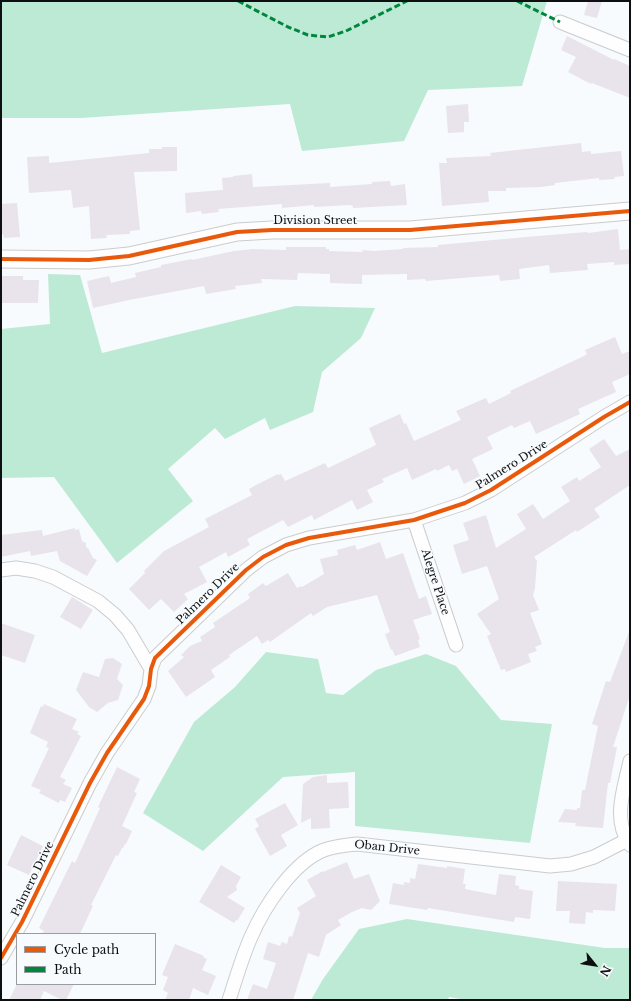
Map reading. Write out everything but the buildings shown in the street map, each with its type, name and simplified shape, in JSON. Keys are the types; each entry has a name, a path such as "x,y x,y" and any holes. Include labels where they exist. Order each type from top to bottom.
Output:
{"street":[{"path":"560,22 630,50"},
{"name":"Division Street","path":"1,259 89,260 128,256 237,232 265,230 410,230 630,210"},
{"name":"Palmero Drive","path":"1,958 22,922 90,783 107,752 144,699 149,686 151,669 155,658 246,570 263,557 286,545 309,538 414,520 465,503 491,490 597,421 630,402"},
{"name":"Alegre Place","path":"414,520 456,645"},
{"path":"1,570 16,568 35,571 47,575 98,601 115,615 128,630 151,669"},
{"path":"628,842 621,825 620,809 630,761"},
{"name":"Oban Drive","path":"229,1000 251,937 279,890 294,870 309,858 324,850 341,845 357,844 550,866 571,864 594,857 628,842"}],"green space":[{"path":"1,1 547,1 522,86 428,90 404,141 302,151 290,104 81,118 1,118"},
{"path":"48,274 80,275 102,353 295,306 375,308 361,338 322,372 313,412 270,430 265,418 225,439 215,428 168,469 193,501 117,563 54,477 1,478 1,329 50,324"},
{"path":"266,652 318,659 326,693 343,695 376,670 426,654 456,666 501,720 552,724 530,843 355,826 355,772 283,777 203,851 143,813 194,722 235,687"},
{"path":"407,919 605,948 630,948 630,1000 466,1000 449,997 448,1000 311,1000 323,979 359,929"}],"marked path":[{"path":"238,1 288,27 308,35 328,37 346,31 407,1"},
{"path":"517,1 560,22"}],"cycle path":[{"path":"1,259 89,260 129,256 237,232 272,230 410,230 630,211"},
{"path":"1,958 22,922 90,783 107,753 144,699 149,686 151,669 155,658 246,570 263,557 286,545 309,538 414,520 465,503 491,490 604,417 630,402"}]}
